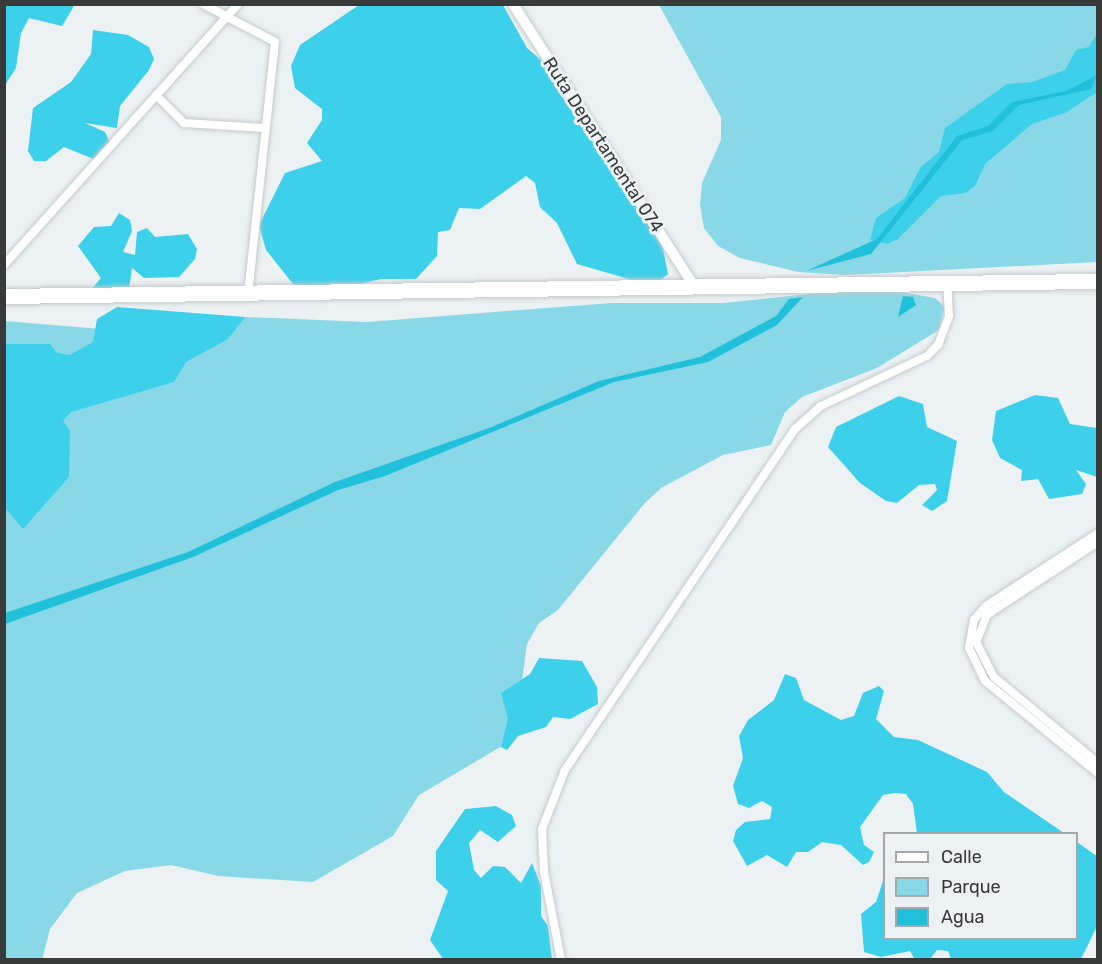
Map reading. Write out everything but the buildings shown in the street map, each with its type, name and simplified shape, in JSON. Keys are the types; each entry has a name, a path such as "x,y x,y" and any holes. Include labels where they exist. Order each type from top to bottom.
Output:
{"highway":[{"path":"4,296 1098,281"}],"street":[{"path":"203,4 274,42 248,292"},
{"path":"4,265 238,4"},
{"name":"Ruta Departamental 074","path":"513,4 694,286"},
{"path":"156,95 184,123 264,128"},
{"path":"561,960 544,872 542,829 565,770 794,430 821,406 927,356 938,345 949,316 947,284"},
{"path":"1098,533 986,606 974,620 969,648 985,681 1098,773"},
{"path":"1098,542 987,615 976,642 994,677 1098,762"}],"green space":[{"path":"659,5 1097,5 1097,262 846,275 798,272 740,258 718,246 704,228 700,205 702,183 721,140 721,117"},
{"path":"873,287 935,298 945,307 939,330 877,368 802,397 785,412 771,445 723,455 661,488 644,504 558,610 539,623 527,644 514,739 419,795 393,836 313,882 218,876 171,865 125,871 77,893 50,929 42,960 5,959 4,321 113,330 245,317 367,322 611,303 724,303"}],"shaded area":[{"path":"5,4 74,6 62,26 29,18 21,33 16,68 5,85"},
{"path":"359,5 503,5 527,48 550,68 559,92 609,166 634,193 663,249 668,274 658,282 632,280 577,264 557,223 540,207 535,183 526,176 480,209 459,208 450,230 438,232 437,256 416,279 381,279 328,292 293,284 266,250 259,225 285,173 322,161 307,143 322,120 322,109 295,88 291,66 300,45"},
{"path":"93,30 128,35 149,47 154,59 149,70 120,106 117,128 85,123 105,132 110,143 96,160 64,147 46,161 34,161 28,151 33,108 71,82 91,54"},
{"path":"1097,33 1097,92 1067,112 1032,124 985,164 975,186 965,193 941,196 898,239 888,244 870,240 876,218 905,198 920,168 939,152 945,128 1007,84 1032,82 1065,70 1076,50 1089,47"},
{"path":"119,213 130,220 132,231 123,252 135,255 137,232 147,228 155,237 188,234 197,249 195,259 179,277 144,278 132,268 129,289 89,292 101,278 78,246 94,227 111,226"},
{"path":"117,307 245,317 228,339 186,362 174,382 71,412 63,421 70,431 69,477 23,529 5,508 5,344 50,344 57,353 70,355 93,342 97,319"},
{"path":"1035,395 1058,398 1070,424 1097,428 1097,477 1076,470 1086,484 1082,494 1049,499 1038,479 1021,481 1022,470 1000,458 992,440 996,411"},
{"path":"899,396 923,404 927,427 957,441 947,501 932,511 922,505 937,490 935,484 919,485 897,503 886,501 860,483 828,447 836,427"},
{"path":"539,658 582,661 597,687 598,704 570,719 553,717 546,727 518,736 507,750 501,747 508,719 501,693 530,674"},
{"path":"785,674 796,678 804,700 841,720 854,716 863,693 879,686 884,691 876,719 894,737 918,740 987,772 1004,792 1063,832 917,832 913,804 906,794 895,793 883,795 860,827 864,845 874,852 869,862 863,865 841,845 822,842 808,852 796,852 787,867 767,855 747,866 733,841 736,830 745,822 770,819 772,807 762,801 749,808 738,804 733,786 743,758 739,736 748,720 774,700"},
{"path":"496,806 512,815 516,826 498,842 480,830 469,843 474,870 481,878 493,866 505,867 521,883 532,863 541,886 541,916 548,926 552,959 443,959 430,940 448,891 436,880 436,851 465,809"},
{"path":"1078,843 1098,857 1097,926 1081,959 951,959 948,951 937,950 930,959 915,960 910,951 881,957 864,952 861,914 876,902 883,881 883,940 1078,940"}],"water":[{"path":"1097,75 1091,89 1019,105 993,131 962,140 871,254 806,271 877,239 957,136 988,126 1012,102 1066,91"},
{"path":"903,296 913,297 916,305 898,317"},
{"path":"803,297 777,325 708,362 614,382 385,476 338,490 193,557 5,624 5,613 188,552 335,482 489,428 599,381 700,357 776,316 789,299"}]}
